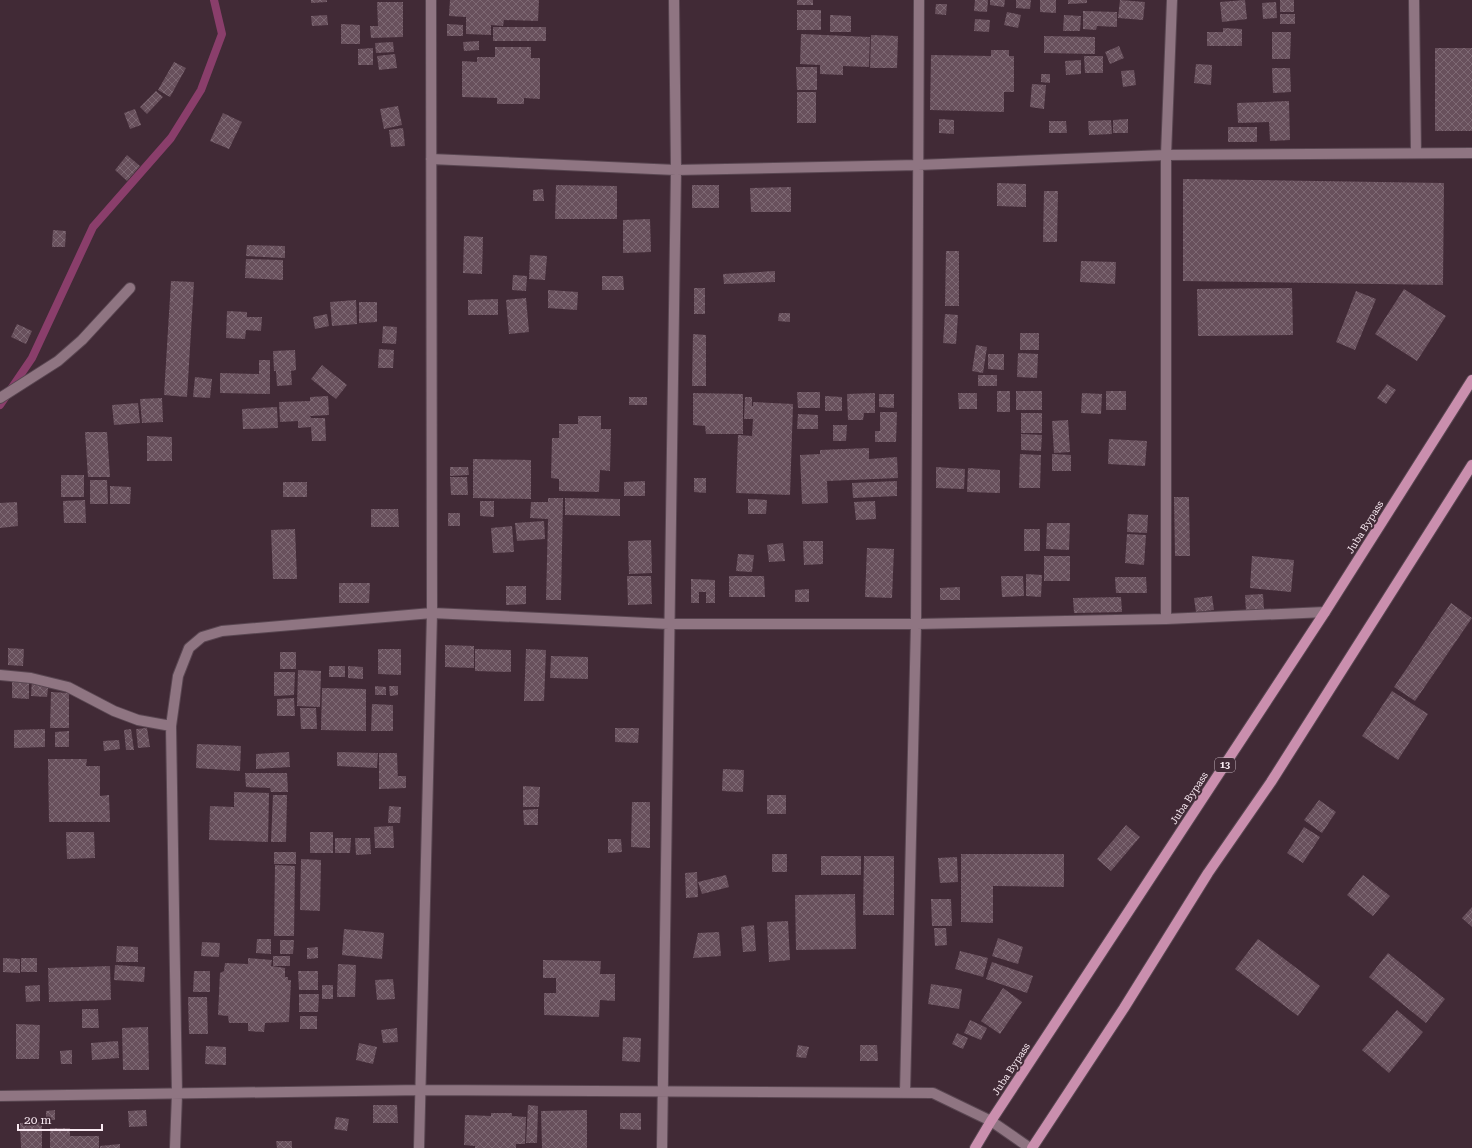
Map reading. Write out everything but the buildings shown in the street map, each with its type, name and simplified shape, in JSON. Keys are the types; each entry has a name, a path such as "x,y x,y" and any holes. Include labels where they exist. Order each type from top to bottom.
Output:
{"main road":[{"name":"Juba Bypass","path":"975,1148 991,1121 1325,612 1472,380"},
{"path":"1031,1148 1124,1008 1208,873 1271,782 1472,464"}],"street":[{"path":"420,1148 432,613 430,0"},
{"path":"662,1148 676,170 674,0"},
{"path":"905,1093 916,624 919,0"},
{"path":"1166,619 1166,155 1172,0"},
{"path":"1414,0 1416,153"},
{"path":"431,160 676,170 918,165 1166,155 1472,153"},
{"path":"0,398 58,361 82,340 130,288"},
{"path":"176,1148 177,1094 171,726 178,676 189,648 202,637 222,631 432,613 669,624 916,624 1166,619 1325,612"},
{"path":"0,675 31,678 68,687 114,711 138,720 171,726"},
{"path":"0,1096 422,1090 933,1093 991,1121 1031,1148"}],"waterway":[{"path":"0,405 32,358 93,227 171,138 201,90 222,34 214,0"}]}
